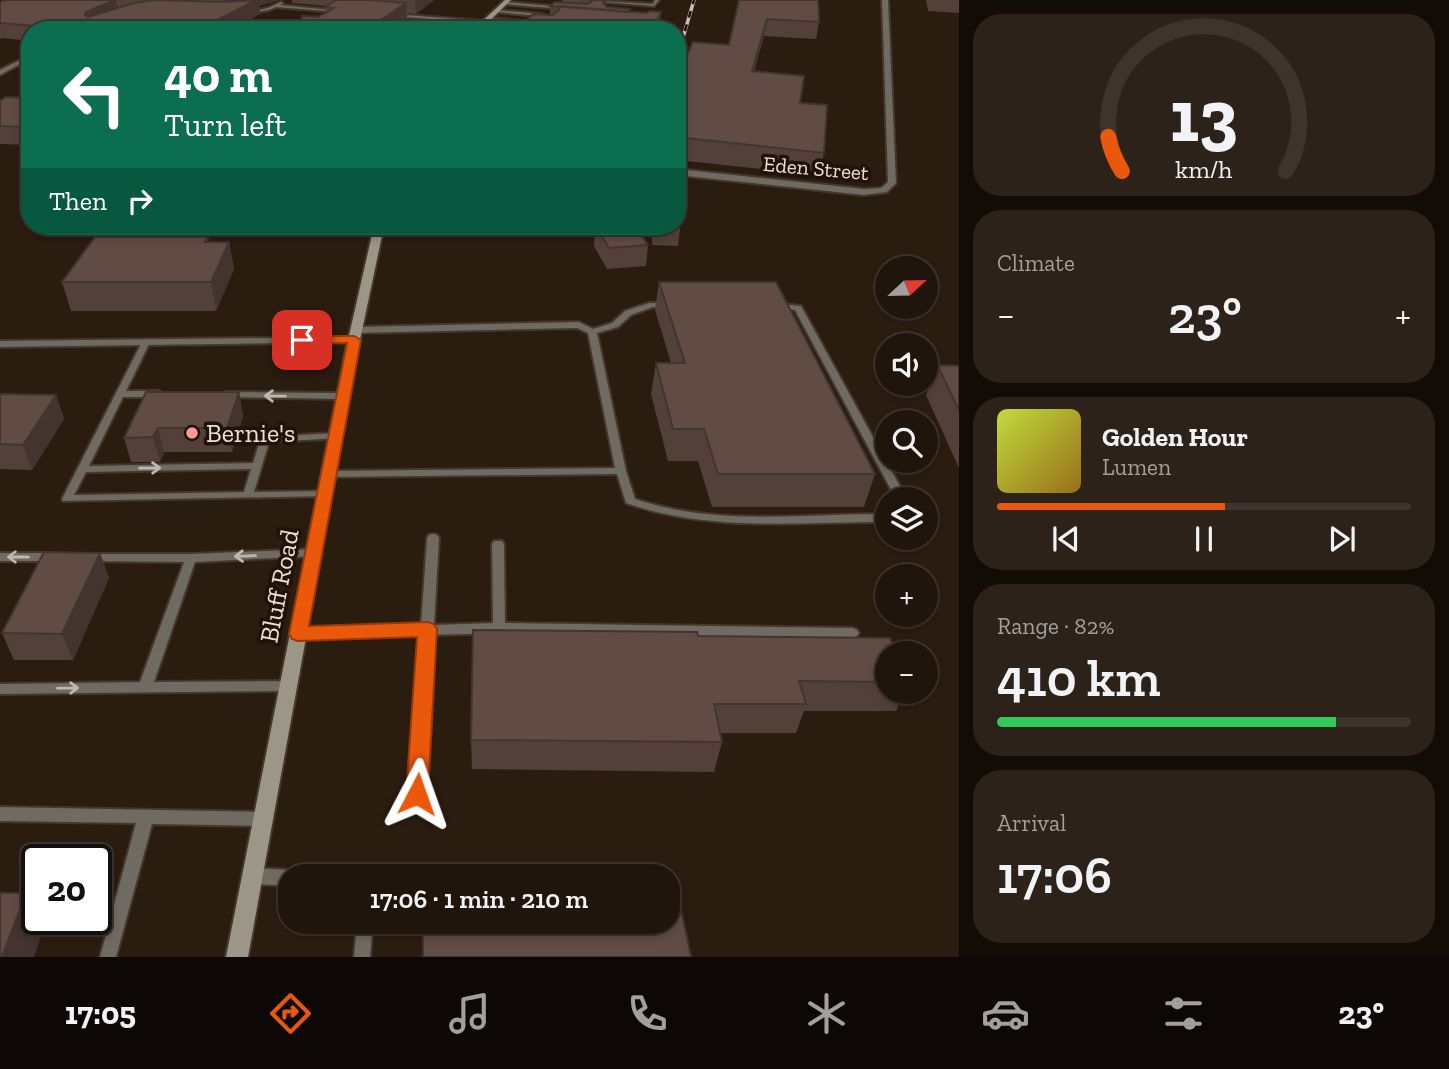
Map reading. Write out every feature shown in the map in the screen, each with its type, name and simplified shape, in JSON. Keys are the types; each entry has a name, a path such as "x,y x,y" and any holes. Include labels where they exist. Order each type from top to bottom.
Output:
{"main road":[{"path":"485,21 506,2"},
{"name":"Bluff Road","path":"237,957 328,474 377,235"}],"street":[{"name":"Eden Street","path":"686,173 864,192 888,187 892,183 885,0"},
{"path":"0,73 18,62"},
{"path":"0,344 355,335"}],"lane":[{"path":"243,13 275,6 286,0"},
{"path":"583,0 655,3 648,14"},
{"path":"791,0 825,3"},
{"path":"506,2 573,8"},
{"path":"607,11 614,2"},
{"path":"275,6 345,11"},
{"path":"496,11 542,15 539,18 550,21"},
{"path":"386,15 509,21"},
{"path":"355,335 579,325 592,332 615,325 628,313 652,305 680,305"},
{"path":"763,305 798,308 895,487"},
{"path":"592,332 621,471 630,501 649,510 725,518 875,518"},
{"path":"146,342 67,499 325,494"},
{"path":"120,394 176,395"},
{"path":"218,395 344,396"},
{"path":"248,495 265,439 336,436"},
{"path":"82,469 255,466"},
{"path":"328,474 621,471"},
{"path":"417,794 433,538"},
{"path":"498,544 499,628"},
{"path":"82,557 191,558 313,553"},
{"path":"0,557 68,557"},
{"path":"145,688 191,558"},
{"path":"298,634 499,628 853,633"},
{"path":"0,689 289,686"},
{"path":"0,814 263,819"},
{"path":"108,957 146,816"},
{"path":"252,877 278,878"},
{"path":"362,957 364,934"}],"building":[{"path":"115,0 86,12 88,17 154,0 256,0 215,21 21,21 21,25 0,23 0,2"},
{"path":"336,0 406,3 379,21 302,21 302,16 318,17 334,8 325,7"},
{"path":"591,0 605,0 603,3 607,7 630,9 628,12 550,6 555,2 587,4"},
{"path":"739,0 818,0 819,22 767,19 752,71 804,76 800,103 827,105 824,153 686,138 686,57 693,42 729,45"},
{"path":"558,6 661,12 656,21 526,21 533,14 552,15 559,10"},
{"path":"6,97 21,98 21,127 0,126 0,101"},
{"path":"601,235 641,235 648,245 609,248"},
{"path":"95,237 208,237 205,242 229,242 211,282 62,282"},
{"path":"659,282 776,282 875,474 718,474 704,429 673,429 656,363 685,363"},
{"path":"938,365 959,366 959,410 938,367"},
{"path":"146,392 239,392 227,428 158,428 153,437 124,438"},
{"path":"0,394 56,395 23,445 0,444"},
{"path":"44,552 100,553 62,634 2,633"},
{"path":"473,630 697,632 698,636 890,638 891,641 875,641 875,682 799,681 806,704 714,704 722,742 471,740"},
{"path":"0,893 21,893 21,906 0,957"},
{"path":"680,904 691,957 423,957 423,934 680,934"}],"railway":[{"path":"686,27 694,0"}],"place":[{"name":"Bernie's","path":"192,433"}],"route":[{"path":"302,340 354,340 298,634 428,629 417,794"}]}
